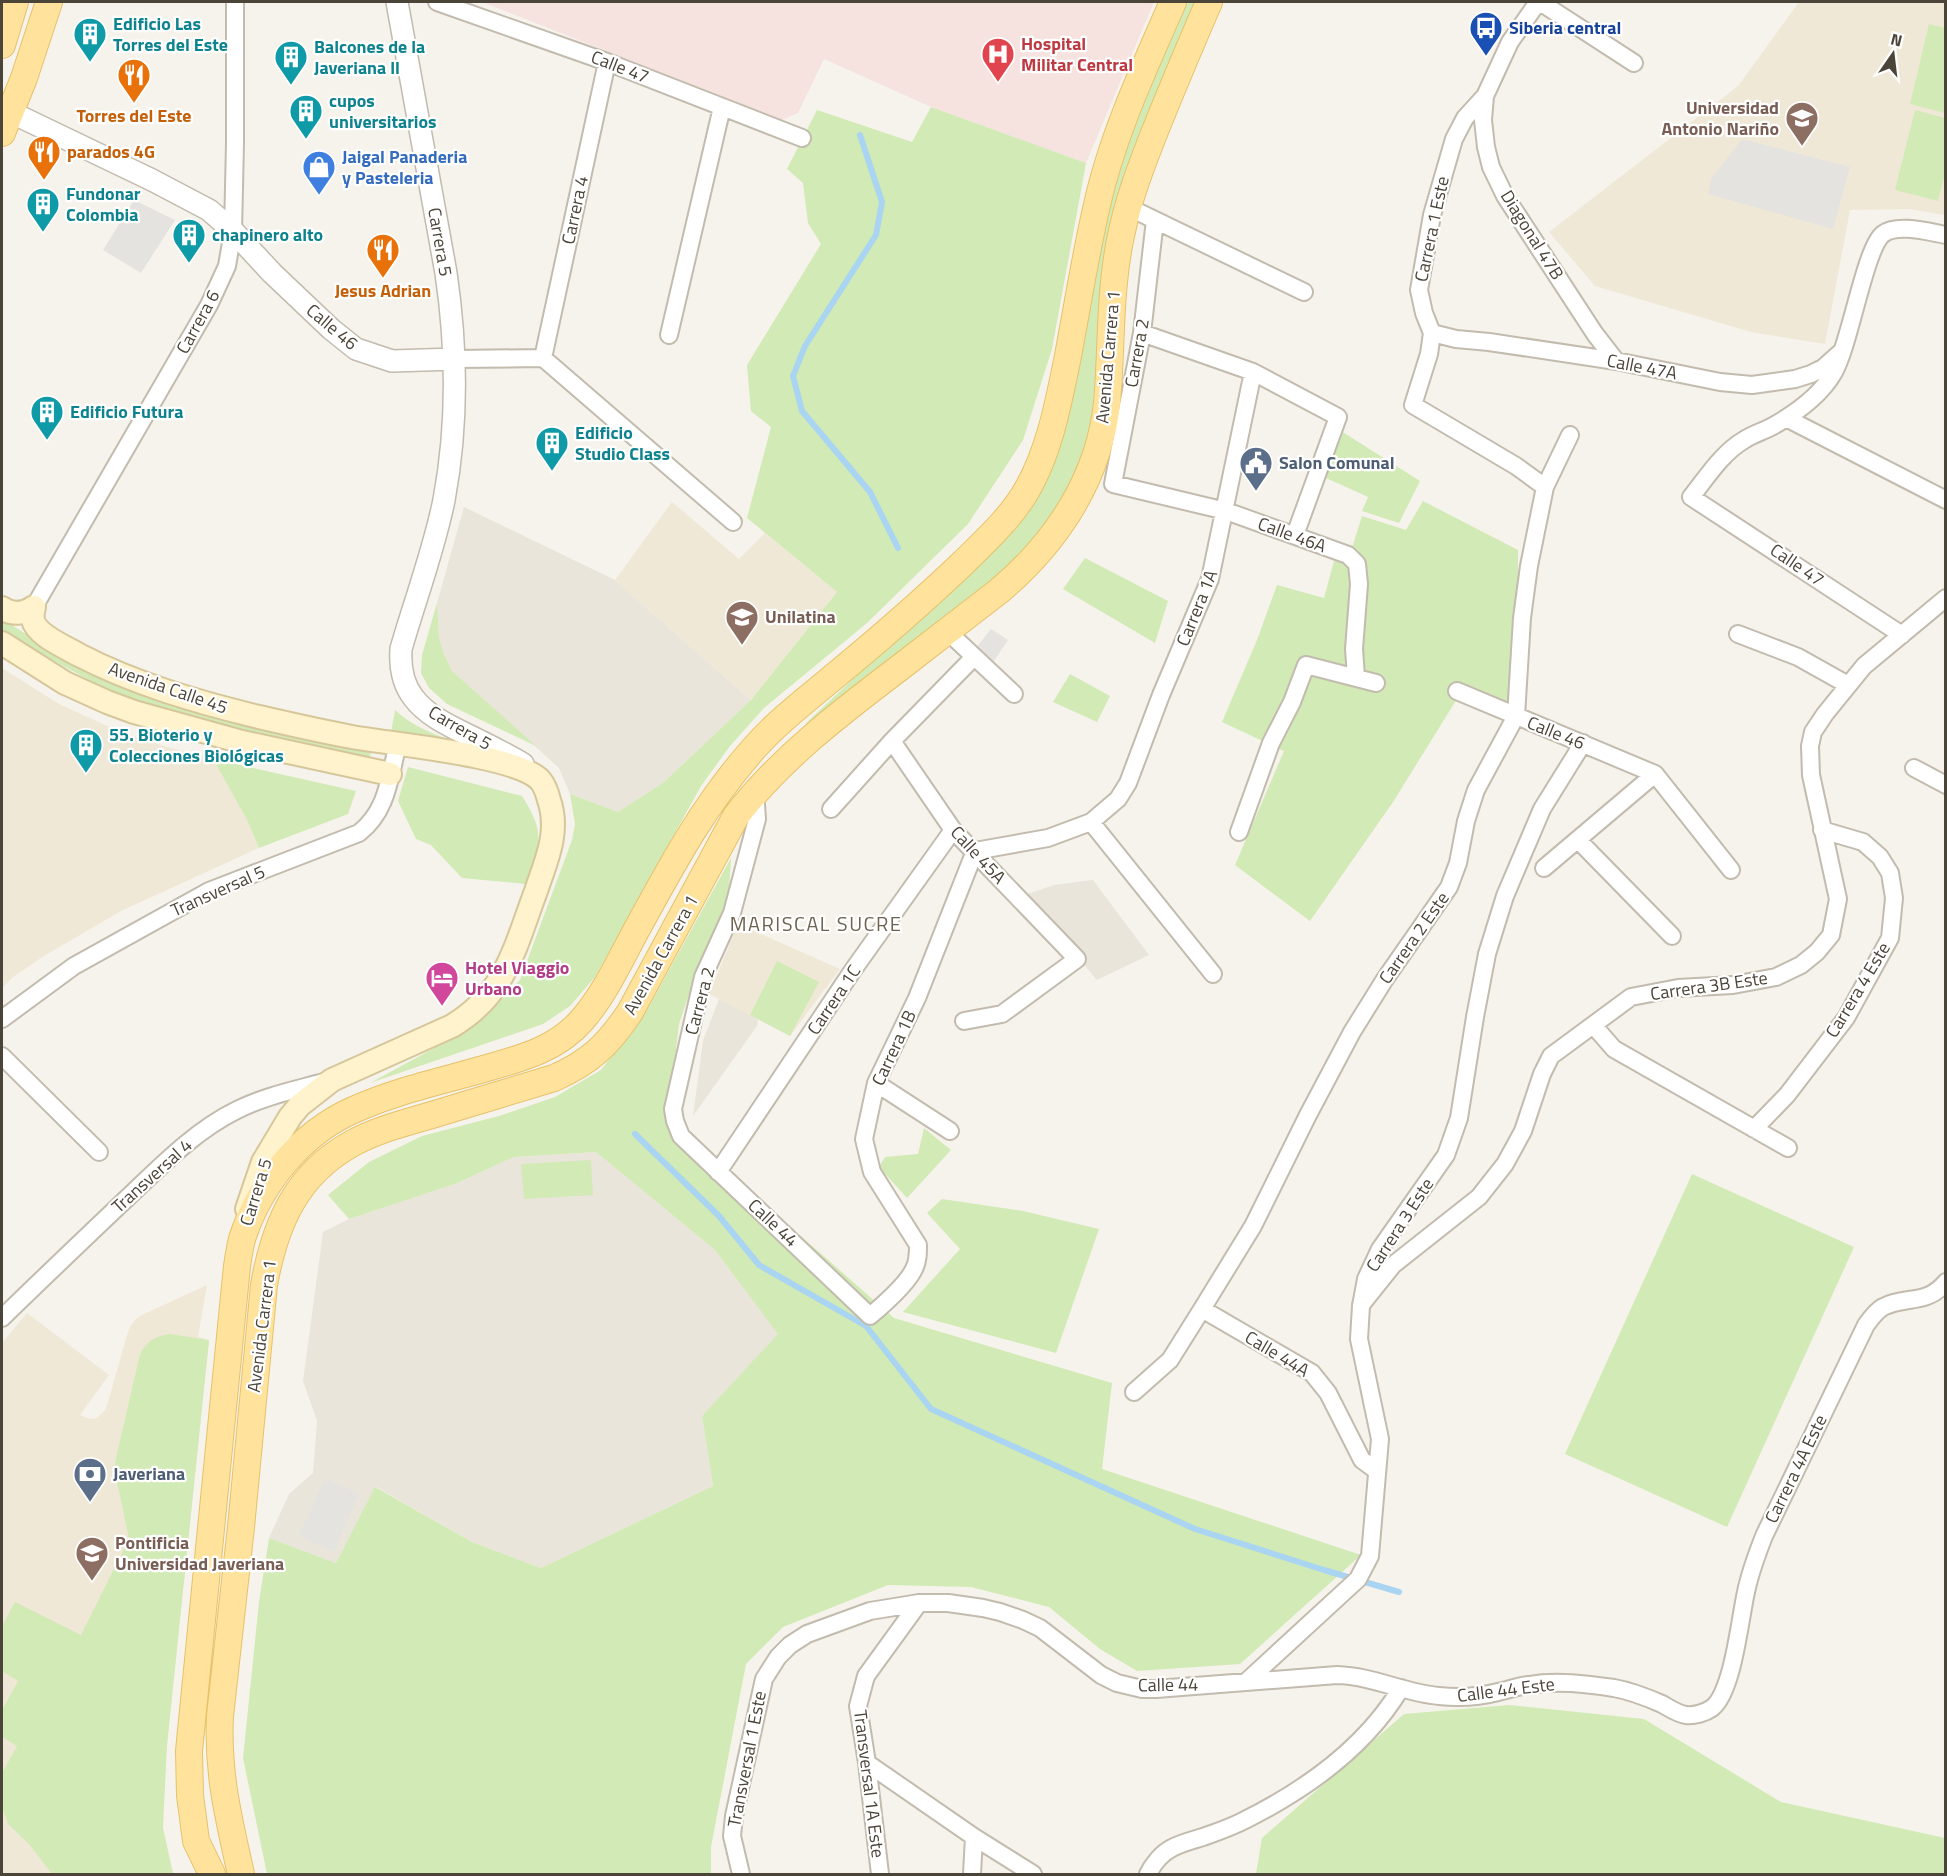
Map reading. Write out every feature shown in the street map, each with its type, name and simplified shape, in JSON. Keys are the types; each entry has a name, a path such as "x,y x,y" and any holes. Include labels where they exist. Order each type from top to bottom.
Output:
{"main road":[{"path":"2,45 15,2"},
{"path":"5,118 24,78 49,2"},
{"name":"Avenida Carrera 1","path":"212,1875 196,1841 189,1772 191,1715 231,1318 242,1236 257,1202 276,1172 307,1139 350,1111 392,1095 527,1057 551,1046 569,1034 596,1002 688,837 730,776 774,727 928,597 995,532 1013,511 1028,489 1047,444 1060,393 1096,206 1107,168 1135,90 1173,2"},
{"name":"Avenida Carrera 1","path":"241,1875 220,1774 218,1746 264,1285 269,1260 285,1212 303,1185 326,1162 353,1144 386,1129 554,1078 578,1067 597,1053 616,1034 630,1012 736,816 755,791 840,713 999,591 1023,570 1056,532 1083,488 1104,424 1116,263 1128,207 1159,120 1209,2"},
{"path":"2,608 21,613 34,607"},
{"name":"Avenida Calle 45","path":"34,607 33,621 39,631 47,636 86,658 177,694 257,717 351,737 473,756 513,765 538,778"},
{"name":"Avenida Calle 45","path":"2,643 65,683 134,712 242,742 390,774"},
{"name":"Carrera 5","path":"242,1236 249,1203 262,1162 300,1105 332,1080 452,1026 477,1009 501,980 553,838 553,811 546,788 538,778"},
{"path":"196,1841 203,1875"}],"street":[{"name":"Carrera 6","path":"34,607 209,305 227,266 233,231 236,143 235,2"},
{"name":"Carrera 5","path":"397,2 446,273 455,358 452,429 443,501 401,649 400,662 404,682 413,698 426,710 450,726 526,766 538,778"},
{"name":"Calle 47","path":"437,2 607,62 802,138"},
{"path":"1485,96 1510,42 1539,2 1634,63"},
{"name":"Carrera 4","path":"543,358 607,62"},
{"name":"Carrera 1 Este","path":"1432,333 1424,314 1419,290 1432,215 1454,139 1465,118 1485,96"},
{"name":"Diagonal 47B","path":"1485,96 1483,120 1486,147 1491,166 1505,196 1595,334 1616,361"},
{"path":"669,335 722,107"},
{"name":"Calle 46","path":"5,118 189,198 209,210 233,231 280,281 356,350 392,361 543,358"},
{"path":"1128,207 1304,292"},
{"name":"Carrera 2","path":"1113,484 1142,333 1155,220"},
{"path":"1946,235 1906,229 1890,230 1878,239 1869,260 1836,370 1824,388 1786,418 1946,500"},
{"path":"1142,333 1253,372 1338,417 1295,535"},
{"path":"1432,333 1429,354 1413,405 1516,466 1545,487"},
{"name":"Calle 47A","path":"1432,333 1455,339 1616,361 1720,382 1752,385 1796,379 1811,374 1823,368 1844,349"},
{"path":"543,358 733,522"},
{"name":"Carrera 1A","path":"1091,822 1118,799 1128,783 1161,695 1210,579 1226,511 1253,372"},
{"name":"Calle 47","path":"1786,418 1744,440 1726,453 1691,497 1902,635"},
{"name":"Carrera 2 Este","path":"1134,1392 1170,1360 1202,1310 1253,1226 1352,1032 1384,979 1449,887 1458,863 1466,821 1476,790 1516,716 1529,566 1545,487 1570,435"},
{"name":"Calle 46A","path":"1113,484 1226,511 1348,555 1357,564 1359,584 1354,649 1356,677"},
{"name":"Carrera 3B Este","path":"1360,1306 1393,1265 1479,1197 1505,1164 1523,1131 1542,1074 1551,1056 1631,997 1678,988 1733,985 1776,977 1801,965 1817,952 1831,935 1838,899 1811,775 1810,746 1813,732 1864,666 1946,598"},
{"path":"947,631 1014,694"},
{"path":"1738,634 1798,657 1848,685"},
{"path":"831,809 892,741 974,657"},
{"path":"1239,832 1271,743 1292,702 1306,665 1376,683"},
{"name":"Calle 46","path":"1457,691 1655,774"},
{"name":"Calle 45A","path":"892,741 952,830 975,851 1077,959 1002,1014 964,1021"},
{"name":"Carrera 3 Este","path":"1246,1682 1358,1579 1370,1556 1380,1440 1359,1339 1360,1306 1366,1278 1380,1249 1446,1155 1460,1118 1487,954 1505,896 1542,809 1582,743"},
{"name":"Transversal 5","path":"2,1019 74,966 208,891 359,833 379,812 398,744"},
{"path":"1914,768 1946,785"},
{"path":"1544,868 1655,774 1731,870"},
{"name":"Carrera 2","path":"673,1109 703,977 732,913 755,830 757,819 755,791"},
{"path":"975,851 1048,838 1091,822 1213,974"},
{"name":"Carrera 1C","path":"718,1172 853,970 952,830"},
{"name":"Carrera 4 Este","path":"1754,1129 1787,1095 1846,1018 1890,938 1894,898 1890,873 1880,856 1863,842 1822,830"},
{"path":"1578,840 1672,936"},
{"name":"Carrera 1B","path":"886,1302 914,1270 918,1245 872,1172 864,1140 876,1083 917,998 975,851"},
{"path":"1593,1025 1614,1049 1788,1148"},
{"path":"2,1056 99,1152"},
{"name":"Transversal 4","path":"2,1318 135,1191 210,1125 265,1098 332,1080"},
{"path":"876,1083 950,1131"},
{"name":"Calle 44","path":"673,1109 681,1136 870,1316 886,1302"},
{"name":"Carrera 4A Este","path":"1712,1708 1725,1688 1746,1590 1764,1536 1866,1325 1883,1307 1925,1298 1945,1284"},
{"name":"Calle 44A","path":"1202,1310 1312,1373 1328,1393 1362,1460 1377,1471"},
{"name":"Calle 44","path":"919,1604 948,1603 984,1608 1023,1620 1040,1628 1101,1675 1117,1683 1142,1689 1337,1675 1354,1675 1401,1688"},
{"name":"Transversal 1A Este","path":"880,1875 858,1706 861,1689 873,1664 919,1604"},
{"name":"Transversal 1 Este","path":"741,1875 732,1836 734,1816 764,1679 773,1665 790,1645 807,1634 870,1611 919,1604"},
{"name":"Calle 44 Este","path":"1401,1688 1440,1696 1468,1697 1527,1685 1569,1683 1641,1695 1683,1715 1699,1714 1712,1708"},
{"path":"1148,1875 1152,1866 1171,1848 1244,1821 1281,1801 1317,1777 1347,1754 1374,1727 1401,1688"},
{"path":"867,1763 1033,1875"},
{"path":"972,1875 974,1837"}],"shaded area":[{"name":"Hospital Militar Central","path":"482,2 1154,2 1086,163 931,107 824,59 798,113 782,120"},
{"name":"Universidad Antonio Nariño","path":"1799,2 1945,2 1945,215 1909,209 1850,210 1825,344 1751,332 1595,286 1549,232 1738,86"},
{"path":"1742,139 1850,167 1833,229 1708,194 1711,179"},
{"path":"134,200 175,220 141,273 103,250"},
{"name":"Unilatina","path":"672,502 739,559 765,533 837,592 751,700 615,580"},
{"path":"464,507 615,580 751,700 664,782 618,812 570,794 559,768 452,671 444,654 439,637 437,603"},
{"path":"991,629 1008,640 992,664 976,648"},
{"path":"2,668 59,704 114,729 167,747 213,759 247,820 259,848 121,911 44,956 13,977 2,988"},
{"path":"1093,880 1149,955 1097,980 1025,895 1054,885"},
{"path":"738,924 840,969 790,1036 709,994"},
{"path":"719,999 758,1019 757,1026 693,1116 703,1041"},
{"path":"596,1152 715,1250 779,1334 702,1416 713,1486 541,1568 472,1542 376,1487 336,1563 269,1538 289,1494 313,1473 317,1421 303,1381 323,1232 349,1219 455,1184 514,1157"},
{"name":"Pontificia Universidad Javeriana","path":"207,1285 198,1337 209,1340 163,1794 163,1828 173,1874 2,1874 2,1343 27,1313 109,1375 80,1415 90,1419 97,1418 106,1409 127,1335 136,1319"},
{"path":"325,1478 359,1494 334,1552 299,1536"}],"green space":[{"path":"1182,2 1195,2 1151,108 1111,223 1105,260 1091,426 1079,477 1055,519 1002,574 804,725 920,616 1011,526 1121,151"},
{"path":"1929,24 1945,28 1945,113 1910,104"},
{"path":"931,107 1086,163 1052,349 1023,440 968,524 867,623 764,708 730,746 701,786 595,977 570,1006 543,1024 370,1083 462,1033 496,1005 520,980 572,840 575,824 570,794 618,812 664,782 751,700 837,592 747,518 771,427 751,411 747,365 821,244 808,223 803,183 787,169 817,110 912,142"},
{"path":"1915,110 1945,118 1945,173 1938,201 1895,190"},
{"path":"1341,431 1420,481 1399,523 1362,511 1368,497 1326,478"},
{"path":"1423,501 1518,550 1518,710 1465,686 1393,802 1310,921 1235,865 1284,751 1222,722 1257,640 1277,585 1324,598 1334,561 1347,564 1362,516 1406,530"},
{"path":"1085,558 1168,601 1155,643 1063,589"},
{"path":"437,603 439,637 452,671 536,746 447,704 429,688 421,673 422,655"},
{"path":"2,619 58,654 371,751 370,758 237,731 140,703 95,683 28,645 2,629"},
{"path":"1070,674 1110,696 1097,722 1053,702"},
{"path":"395,710 422,728 476,749 391,733"},
{"path":"213,759 356,791 348,814 259,848 247,820"},
{"path":"408,767 522,796 538,830 537,848 526,884 462,878 431,845 416,839 398,801"},
{"path":"731,858 729,893 695,976 679,1024 668,1119 894,1318 1112,1383 1102,1469 1361,1555 1240,1664 1137,1671 1100,1649 1049,1607 971,1587 888,1585 783,1627 746,1664 711,1847 711,1874 267,1874 243,1758 259,1602 269,1538 336,1563 375,1487 472,1542 541,1568 713,1486 702,1416 778,1334 715,1250 596,1152 514,1157 455,1184 349,1219 328,1195 369,1162 422,1136 499,1116 555,1097 601,1070 647,1010"},
{"path":"777,961 819,982 790,1036 750,1015"},
{"path":"924,1128 951,1150 907,1198 879,1167 885,1157 918,1154"},
{"path":"591,1160 593,1195 524,1199 521,1164"},
{"path":"1692,1174 1854,1247 1727,1527 1565,1454"},
{"path":"942,1199 1023,1211 1099,1229 1056,1353 903,1312 960,1249 927,1213"},
{"name":"Pontificia Universidad Javeriana","path":"170,1334 209,1340 167,1745 163,1828 173,1874 52,1874 29,1844 8,1824 2,1806 2,1773 17,1746 2,1737 2,1710 18,1681 2,1671 2,1626 15,1602 81,1635 129,1539 114,1467 140,1354 152,1340"},
{"path":"1509,1705 1644,1719 1781,1802 1945,1838 1945,1874 1256,1874 1262,1838 1404,1714"}],"waterway":[{"path":"860,135 882,202 876,235 805,346 793,376 802,411 870,492 898,548"},
{"path":"635,1134 719,1216 759,1265 866,1326 931,1409 1195,1529 1399,1592"}],"place":[{"name":"Siberia central","path":"1486,57"},
{"name":"Edificio Las Torres del Este","path":"90,63"},
{"name":"Hospital Militar Central","path":"998,83"},
{"name":"Balcones de la Javeriana ll","path":"291,86"},
{"name":"Torres del Este","path":"134,104"},
{"name":"cupos universitarios","path":"306,140"},
{"name":"Universidad Antonio Nariño","path":"1802,147"},
{"name":"parados 4G","path":"44,181"},
{"name":"Jaigal Panaderia y Pasteleria","path":"319,196"},
{"name":"Fundonar Colombia","path":"43,233"},
{"name":"chapinero alto","path":"189,264"},
{"name":"Jesus Adrian","path":"383,279"},
{"name":"Edificio Futura","path":"47,441"},
{"name":"Edificio Studio Class","path":"552,472"},
{"name":"Salon Comunal","path":"1256,492"},
{"name":"Unilatina","path":"742,646"},
{"name":"55. Bioterio y Colecciones Biológicas","path":"86,774"},
{"name":"Hotel Viaggio Urbano","path":"442,1007"},
{"name":"Javeriana","path":"90,1503"},
{"name":"Pontificia Universidad Javeriana","path":"92,1582"}],"district":[{"name":"MARISCAL SUCRE","path":"816,924"}]}
